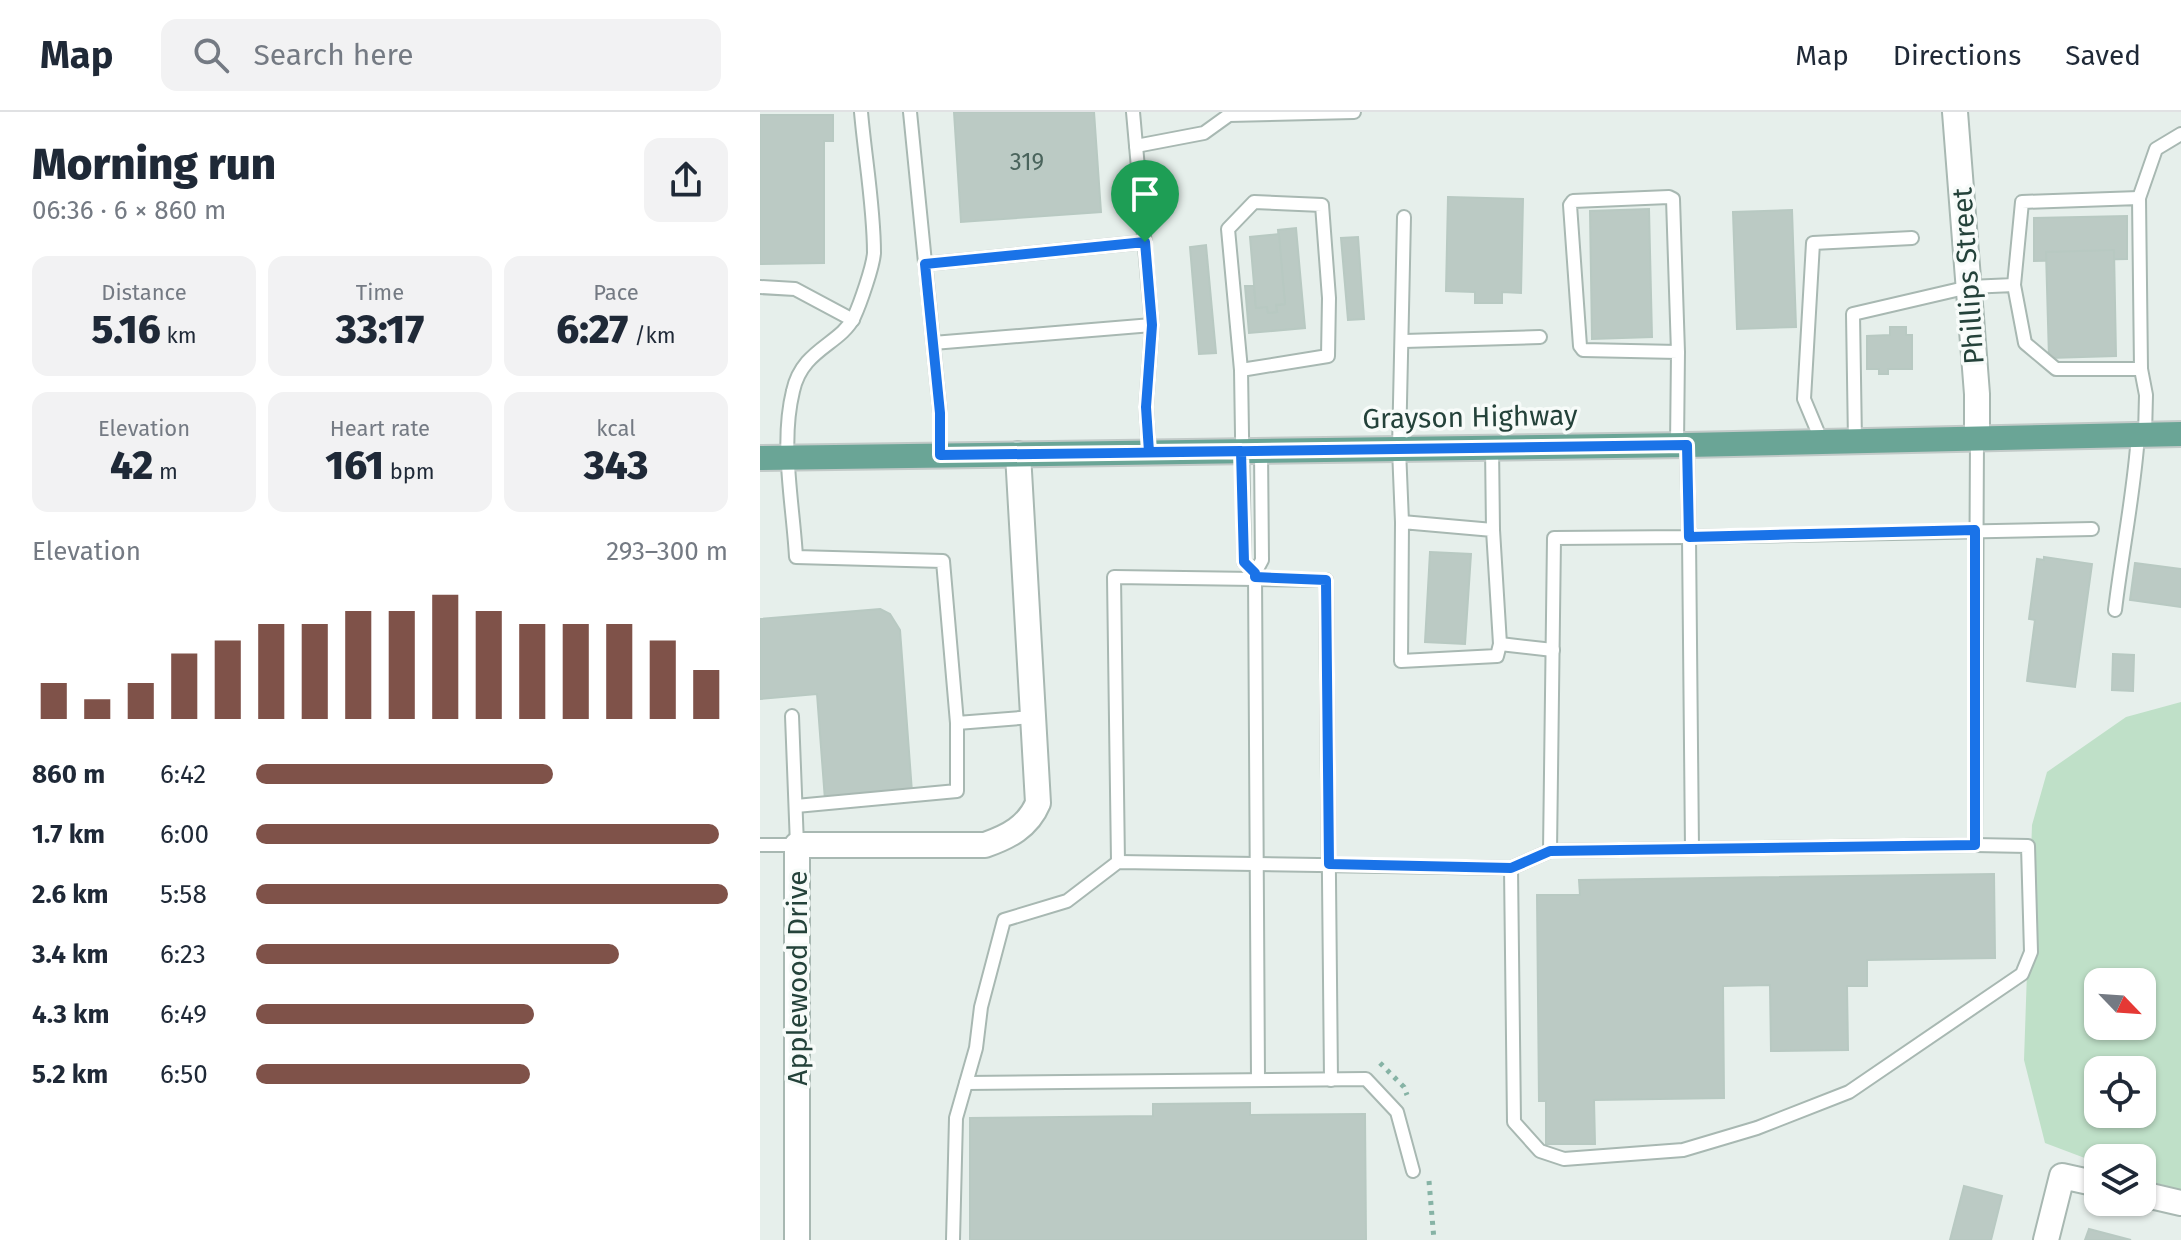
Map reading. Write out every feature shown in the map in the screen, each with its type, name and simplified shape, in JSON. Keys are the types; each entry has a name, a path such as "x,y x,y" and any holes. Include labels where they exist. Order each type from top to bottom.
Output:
{"main road":[{"name":"Grayson Highway","path":"760,458 1682,445 2181,434"}],"street":[{"name":"Phillips Street","path":"1955,112 1977,439"},
{"name":"Applewood Drive","path":"797,1240 797,845 985,845 1006,838 1033,816 1038,803 1018,454"},
{"path":"2046,1240 2062,1176 2084,1181"},
{"path":"2156,1197 2181,1203"}],"lane":[{"path":"796,806 957,791 957,723 943,561 796,557 788,415 798,373 853,320 874,256 861,112"},
{"path":"910,112 933,343 940,455"},
{"path":"1133,112 1152,325 1146,407 1149,452"},
{"path":"1136,146 1204,133 1229,115 1354,112"},
{"path":"2115,610 2146,395 2141,369 2139,198 2156,149 2181,134"},
{"path":"2139,198 2022,202 2014,285 2025,343 2056,369 2141,369"},
{"path":"1678,352 1583,350 1580,346 1570,205 1573,201 1673,199 1682,445 1689,537 1692,849"},
{"path":"1241,370 1328,356 1325,211 1322,205 1254,202 1228,229 1232,283 1241,370 1251,450 1262,560 1255,575 1258,1080"},
{"path":"1404,217 1404,341 1399,449 1401,661 1497,656 1500,644 1492,446"},
{"path":"1822,442 1804,399 1813,243 1912,238"},
{"path":"925,264 1145,242"},
{"path":"1855,442 1853,314 1969,287 2014,285"},
{"path":"760,287 795,289 853,320"},
{"path":"933,343 1152,325"},
{"path":"1404,341 1540,337"},
{"path":"1975,845 1977,439"},
{"path":"1251,450 1244,562 1255,575"},
{"path":"1402,522 1493,530"},
{"path":"1550,851 1554,538 2092,529"},
{"path":"1118,862 1114,577 1255,575 1326,580 1331,1080"},
{"path":"1500,644 1553,650"},
{"path":"760,845 797,845 792,716"},
{"path":"957,723 1033,717"},
{"path":"953,1240 956,1118 976,1048 981,1007 1004,920 1067,901 1118,862 1511,868 1550,851 2028,846 2031,952 2022,974 1849,1092 1757,1128 1683,1150 1564,1159 1540,1151 1514,1122 1511,868"},
{"path":"966,1083 1366,1079 1397,1112 1413,1171"}],"green space":[{"path":"2181,702 2181,1190 2156,1183 2156,1144 2084,1144 2084,1158 2045,1143 2024,1060 2032,825 2047,772 2126,717"}],"building":[{"path":"954,112 1094,112 1101,212 961,222"},
{"path":"760,115 833,115 833,141 824,141 824,263 760,264"},
{"path":"1448,197 1523,199 1521,293 1502,292 1502,303 1475,303 1475,292 1446,291"},
{"path":"1649,209 1652,337 1592,339 1590,211"},
{"path":"1792,210 1796,327 1737,329 1733,212"},
{"path":"2127,216 2127,259 2034,261 2034,218"},
{"path":"1296,228 1305,328 1249,333 1245,286 1254,286 1256,308 1267,307 1268,313 1277,312 1276,305 1285,304 1278,230"},
{"path":"1279,234 1285,304 1276,305 1277,312 1268,313 1267,307 1256,308 1250,237"},
{"path":"1358,237 1364,319 1348,320 1341,238"},
{"path":"1206,245 1216,353 1199,354 1190,247"},
{"path":"2114,250 2116,356 2049,358 2046,252"},
{"path":"1890,327 1906,327 1906,335 1912,335 1912,369 1888,369 1888,374 1879,374 1879,369 1867,369 1867,336 1890,335"},
{"path":"1430,552 1471,554 1465,644 1425,642"},
{"path":"2044,557 2092,564 2075,687 2027,681 2035,620 2029,619 2037,559 2044,560"},
{"path":"2135,563 2181,569 2181,607 2130,600"},
{"path":"880,609 890,614 900,630 912,792 825,800 817,694 760,699 760,619"},
{"path":"2113,654 2134,655 2133,691 2112,690"},
{"path":"1994,874 1995,958 1867,960 1867,986 1847,986 1848,1050 1771,1051 1770,985 1723,986 1724,1098 1594,1100 1595,1144 1546,1144 1546,1101 1539,1101 1537,895 1580,895 1579,880"},
{"path":"1250,1103 1250,1115 1365,1114 1366,1240 970,1240 970,1118 1153,1116 1153,1104"},
{"path":"1964,1186 2002,1196 1991,1240 1950,1240"},
{"path":"2089,1229 2131,1240 2085,1240"}],"route":[{"path":"1145,242 925,264 940,413 940,455 1149,452 1399,449 1492,446 1687,445 1689,537 1975,530 1975,845 1550,851 1511,868 1329,864 1326,580 1255,577 1244,562 1241,451 1149,452 1146,407 1152,325 1145,242"}]}
